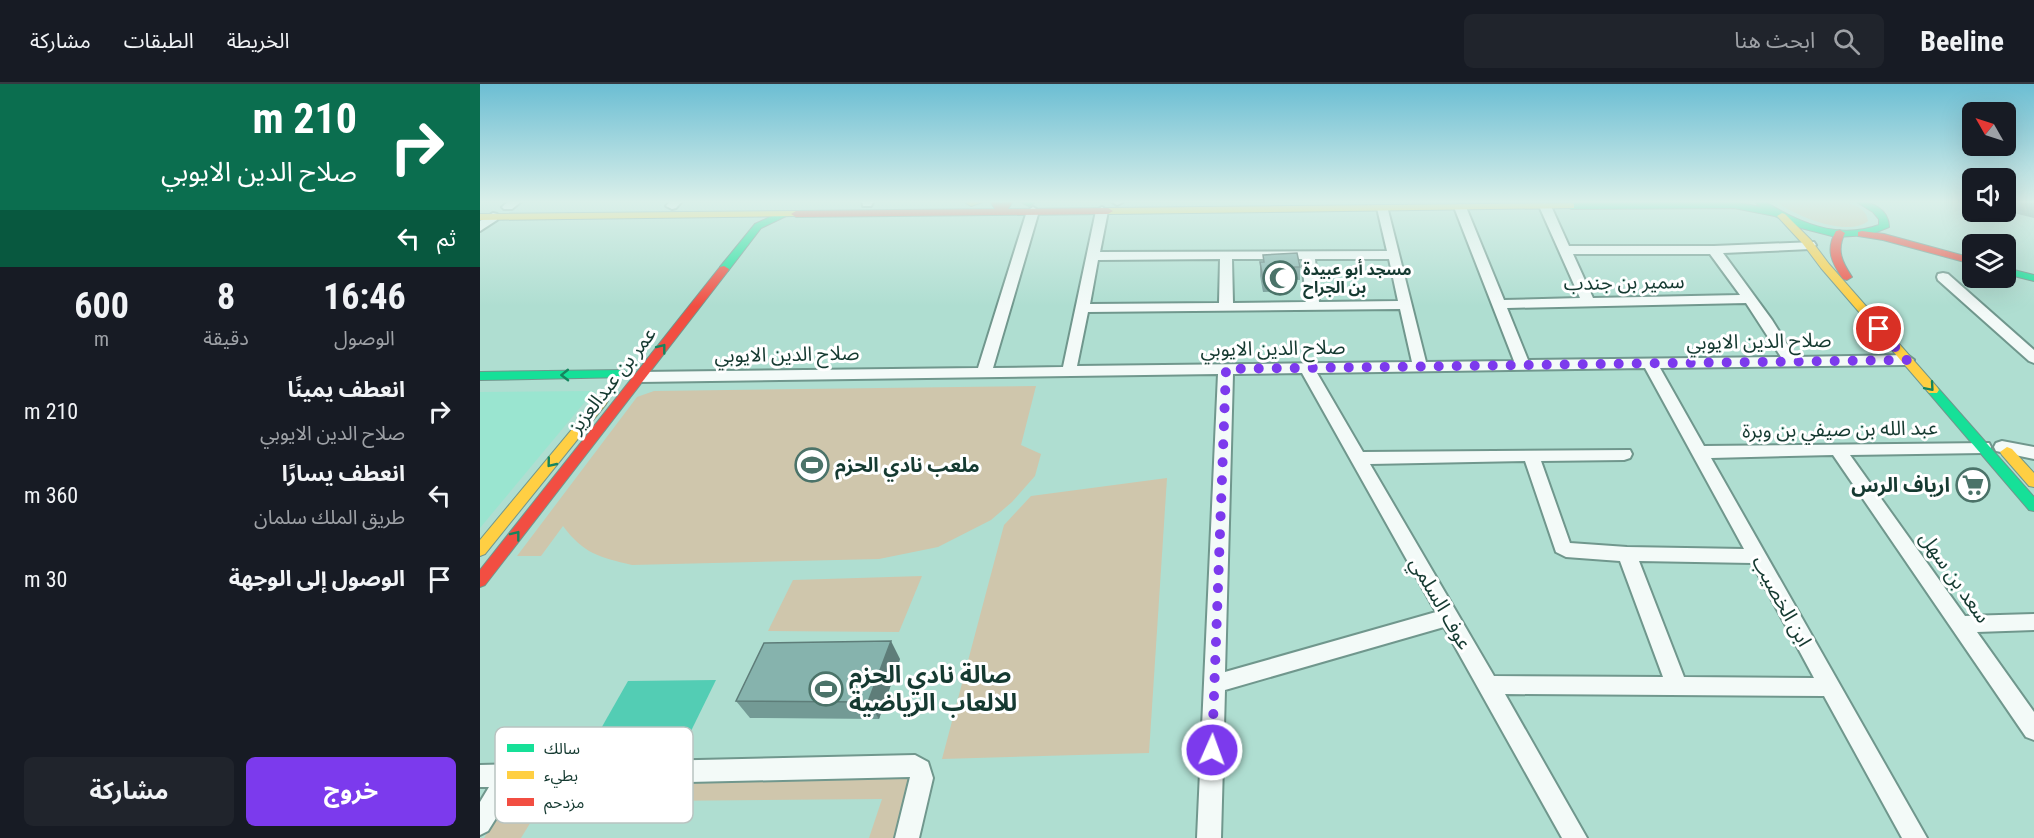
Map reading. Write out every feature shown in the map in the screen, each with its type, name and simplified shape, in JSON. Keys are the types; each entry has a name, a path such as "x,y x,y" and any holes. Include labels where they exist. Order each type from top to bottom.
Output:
{"main road":[{"name":"عمر بن عبدالعزيز","path":"480,580 633,368 734,236"},
{"name":"عمر بن عبدالعزيز","path":"480,550 614,386 633,368 749,236"},
{"path":"1801,236 1907,360 2034,482"},
{"path":"1838,236 1832,254 1838,267 1979,421"},
{"path":"1878,236 1962,258"},
{"path":"1935,236 1962,244"},
{"path":"2016,259 2034,264"},
{"path":"2016,274 2034,278"},
{"name":"صلاح الدين الايوبي","path":"480,376 633,368"},
{"path":"480,388 614,386"},
{"path":"1993,444 2034,506"}],"street":[{"path":"984,372 1021,236"},
{"path":"1069,371 1097,236"},
{"path":"1390,236 1420,367"},
{"path":"1472,236 1523,365"},
{"path":"1557,236 1588,303"},
{"path":"1563,250 1714,250 1810,245"},
{"path":"1714,250 1750,299 1791,362"},
{"path":"1093,256 1394,255"},
{"path":"1226,256 1226,307"},
{"path":"1308,256 1313,306"},
{"path":"1942,277 2034,358"},
{"name":"سمير بن جندب","path":"1499,304 1750,299"},
{"path":"1082,308 1406,305"},
{"name":"صلاح الدين الايوبي","path":"633,368 984,372 1907,360"},
{"name":"ابن الخصيب","path":"1650,364 1915,838"},
{"name":"عوف السلمي","path":"1307,368 1575,838"},
{"path":"1209,838 1226,369"},
{"name":"عبد الله بن صيفي بن وبرة","path":"1699,452 1993,444 2034,453"},
{"name":"سعد بن سهل","path":"1838,450 2034,730"},
{"path":"1358,458 1624,454"},
{"path":"1531,455 1562,547 1566,550 1627,554 1757,556"},
{"path":"1627,554 1677,686"},
{"path":"1215,684 1449,617"},
{"path":"1960,624 2034,622"},
{"path":"1487,685 1830,687"},
{"path":"693,771 915,766 920,770 922,778 907,838"},
{"path":"480,823 495,799"}],"shaded area":[{"name":"ملعب نادي الحزم","path":"1036,386 1021,445 1041,454 1035,476 1012,502 991,520 938,547 879,559 632,565 585,549 563,526 541,556 517,556 637,397 654,391"},
{"path":"594,391 480,528 480,392"},
{"path":"1167,478 1149,753 942,759 1004,525 1031,496"},
{"path":"922,576 899,632 768,631 793,580"},
{"path":"716,680 693,727 602,727 628,681"},
{"path":"914,769 894,838 869,838 882,799 693,801 693,771"},
{"path":"495,821 495,823 530,823 521,838 484,838"}],"building":[{"path":"1297,253 1300,267 1294,267 1293,277 1263,279 1260,262 1264,262 1263,255"},
{"path":"891,641 868,702 736,701 764,643"}],"traffic: fast":[{"path":"724,269 750,236"},
{"path":"2016,274 2034,278"},
{"path":"480,376 624,374"},
{"path":"1933,390 2034,506"}],"traffic: slow":[{"path":"1801,236 1933,390"},
{"path":"480,550 602,401"},
{"path":"2007,452 2034,482"}],"traffic: jam":[{"path":"1838,236 1834,250 1835,256 1847,277"},
{"path":"1878,236 1962,258"},
{"path":"480,581 724,269"}],"place":[{"name":"مسجد أبو عبيدة بن الجراح","path":"1280,278"},
{"name":"ملعب نادي الحزم","path":"812,465"},
{"name":"ارياف الرس","path":"1973,485"},
{"name":"صالة نادي الحزم للالعاب الرياضية","path":"826,689"}],"route":[{"path":"1212,750 1226,369 1907,360 1879,329"}]}
